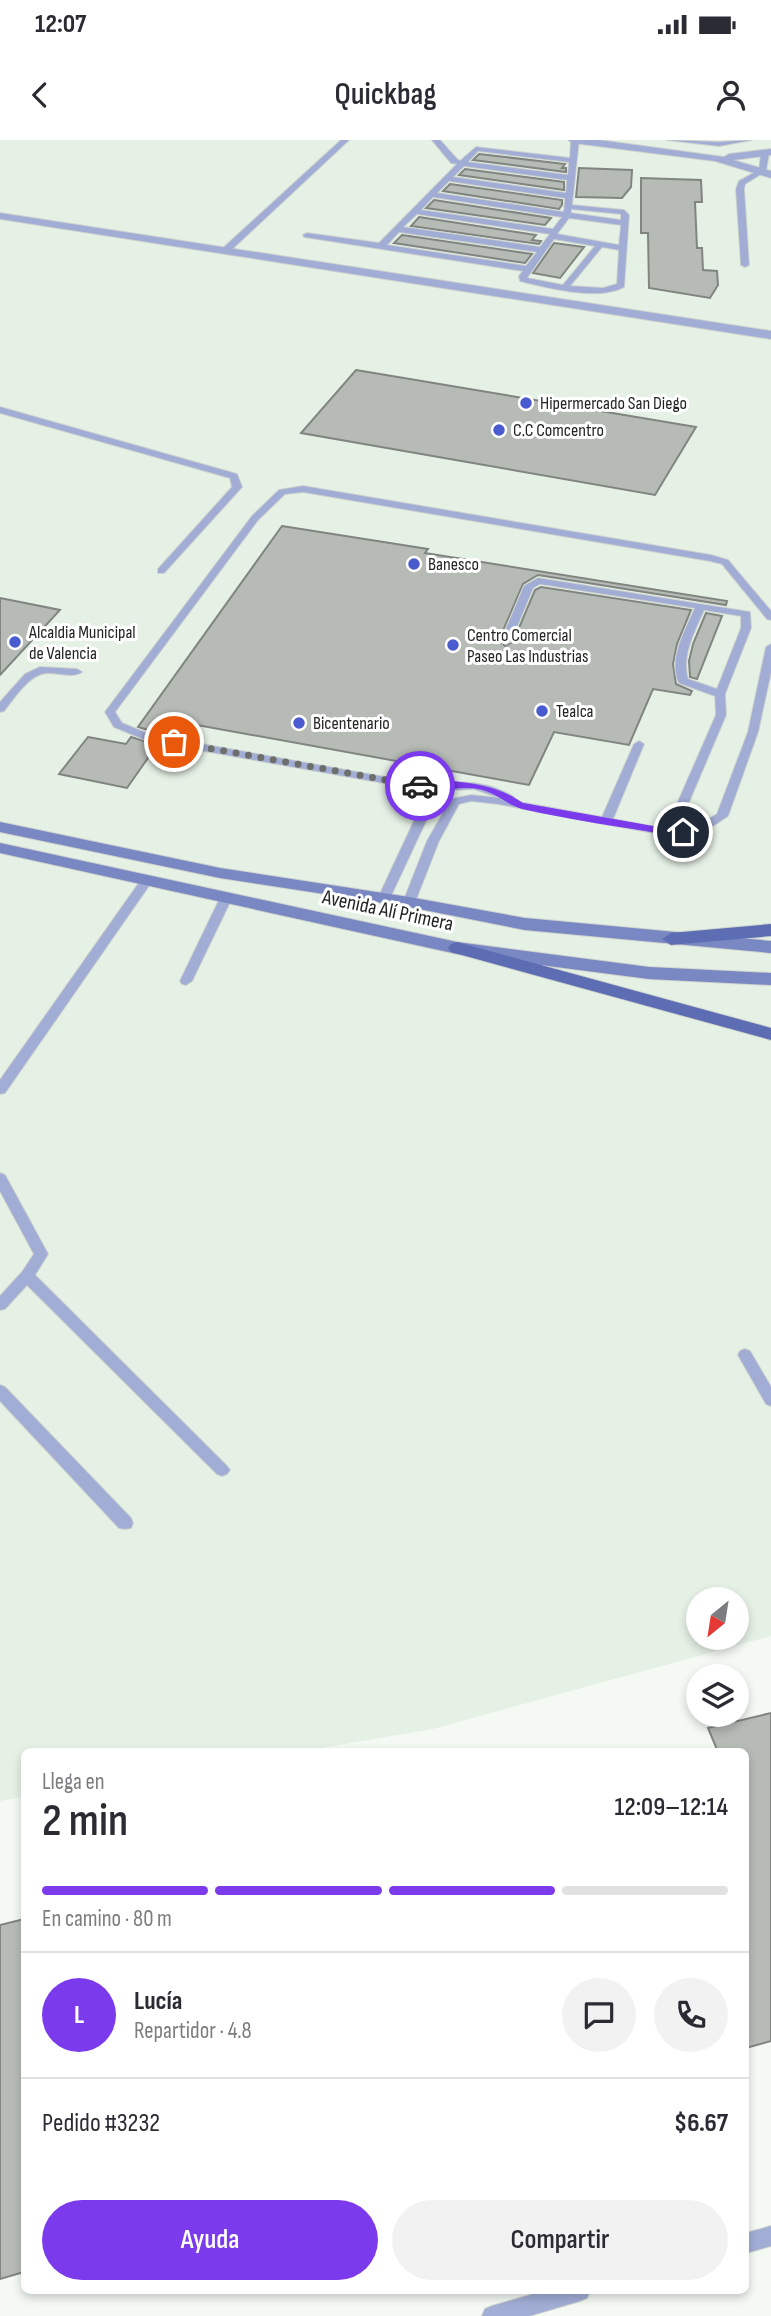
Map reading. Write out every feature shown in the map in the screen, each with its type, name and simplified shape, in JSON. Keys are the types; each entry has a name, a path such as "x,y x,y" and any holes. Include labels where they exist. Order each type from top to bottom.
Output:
{"main road":[{"name":"Avenida Alí Primera","path":"0,827 244,877 409,902 525,924 771,947"},
{"name":"Avenida Alí Primera","path":"0,848 457,948 649,973 771,979"},
{"path":"249,903 286,899 391,906 409,902"},
{"path":"671,939 771,930"},
{"path":"457,948 771,1034"}],"street":[{"path":"574,140 716,158 767,173"},
{"path":"716,158 768,152"},
{"path":"0,216 771,335"}],"lane":[{"path":"225,251 345,140"},
{"path":"436,140 454,161 460,163 570,178"},
{"path":"430,194 568,211 625,223 618,289 591,290 523,279 568,211 574,140"},
{"path":"671,140 719,144 748,140"},
{"path":"381,246 472,151 480,149 572,160"},
{"path":"745,265 740,189 742,183 767,173 768,152"},
{"path":"446,178 570,196"},
{"path":"414,211 623,248"},
{"path":"398,229 542,250"},
{"path":"307,235 528,269"},
{"path":"566,286 600,244"},
{"path":"0,410 234,476 237,487 161,571"},
{"path":"521,806 502,793 479,786 453,784 435,789 148,738 118,725 110,712 255,518 282,492 303,489 711,558 725,562 771,617"},
{"path":"506,642 529,586 538,581 746,614 746,628 720,694 721,715 670,833"},
{"path":"701,606 688,639 680,674 683,681 720,694"},
{"path":"409,902 433,841 455,802 471,798 670,833 706,826 722,816 752,732 771,647"},
{"path":"0,709 29,676 40,670 77,672"},
{"path":"606,822 639,744"},
{"path":"384,898 435,789"},
{"path":"0,1090 147,880"},
{"path":"186,981 226,898"},
{"path":"0,1178 41,1254 27,1276 0,1306"},
{"path":"27,1276 222,1470"},
{"path":"745,1355 771,1400"},
{"path":"0,1391 125,1523"},
{"path":"749,2242 771,2236"},
{"path":"492,2316 569,2294"}],"shaded area":[{"path":"0,140 771,140 771,1636 749,1642 749,1587 686,1587 686,1650 720,1650 433,1729 321,1748 21,1748 21,1798 0,1801"}],"building":[{"path":"479,154 565,164 562,168 566,168 566,172 473,160"},
{"path":"579,168 632,170 631,187 622,198 576,197"},
{"path":"465,169 564,182 564,190 459,175"},
{"path":"641,178 701,180 702,202 695,202 697,248 702,248 703,270 717,271 718,285 710,298 649,288 648,233 641,233"},
{"path":"450,184 562,200 562,205 559,209 443,191"},
{"path":"434,200 551,218 545,225 426,208"},
{"path":"419,217 536,235 532,240 541,241 539,244 411,226"},
{"path":"402,235 532,254 525,263 394,243"},
{"path":"554,243 584,247 560,278 533,273"},
{"name":"C.C Comcentro","path":"356,370 696,427 655,495 301,433"},
{"name":"Centro Comercial Paseo Las Industrias","path":"282,526 428,549 425,553 727,601 726,605 538,575 523,584 499,640 505,646 513,642 535,590 541,587 691,610 677,644 673,664 676,684 692,691 690,695 653,689 629,745 554,732 529,785 175,721 165,735 138,727"},
{"name":"Alcaldia Municipal de Valencia","path":"0,598 60,610 0,675"},
{"path":"706,613 722,616 697,679 690,677 689,661"},
{"path":"88,737 126,744 131,737 157,745 127,788 59,774"},
{"path":"771,1713 771,2041 749,2047 749,1748 716,1748 708,1728 749,1727 749,1718"},
{"path":"21,1920 21,2273 0,2279 0,1925"}],"way so far":[{"path":"174,742 420,786"}],"place":[{"name":"Hipermercado San Diego","path":"526,403"},
{"name":"C.C Comcentro","path":"499,430"},
{"name":"Banesco","path":"414,564"},
{"name":"Alcaldia Municipal de Valencia","path":"15,642"},
{"name":"Centro Comercial Paseo Las Industrias","path":"453,645"},
{"name":"Tealca","path":"542,711"},
{"name":"Bicentenario","path":"299,723"}],"route":[{"path":"420,786 435,789 453,784 479,786 502,793 521,806 670,833 683,832"}]}
